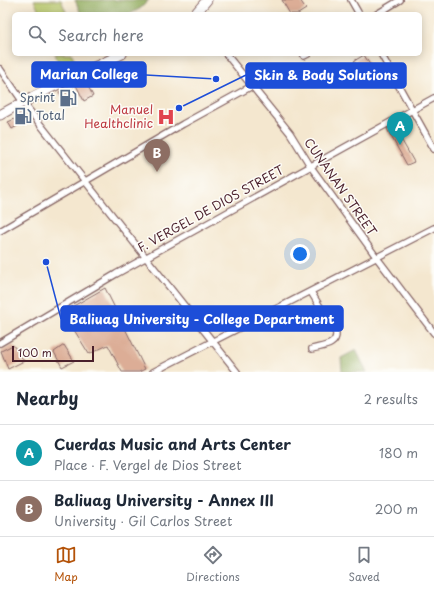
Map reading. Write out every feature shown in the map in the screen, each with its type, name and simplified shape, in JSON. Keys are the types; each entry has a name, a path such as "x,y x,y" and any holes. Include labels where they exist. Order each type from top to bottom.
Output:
{"main road":[{"path":"197,12 207,0"},
{"path":"0,115 23,102 118,56"}],"street":[{"path":"351,0 358,12"},
{"path":"380,12 400,0"},
{"name":"CUNANAN STREET","path":"228,56 290,134 310,167 434,333"},
{"path":"382,56 434,149"},
{"path":"0,69 23,102 145,258 237,372"},
{"path":"0,230 176,128 252,86"},
{"name":"F. VERGEL DE DIOS STREET","path":"0,343 221,215 434,98"},
{"path":"153,372 434,228"},
{"path":"311,292 336,333 336,338 332,344 312,349"}],"green space":[{"path":"34,0 61,0 66,12 39,12"},
{"path":"75,0 149,0 141,8 134,12 80,12"},
{"path":"56,56 73,56 78,69 64,76"},
{"path":"356,350 367,372 342,372 341,358"}],"building":[{"path":"282,0 300,0 306,9 301,12 289,12"},
{"path":"365,56 380,81 369,87 354,61"},
{"path":"85,80 93,96 84,101 76,85"},
{"path":"64,89 70,99 65,102 59,92"},
{"path":"23,113 28,123 23,126 22,123 12,129 8,122 19,117 18,115"},
{"path":"393,125 414,162 407,165 387,129"},
{"path":"105,288 145,369 139,372 122,372 108,345 89,354 63,312"},
{"path":"13,345 24,361 8,369 1,351"},
{"path":"64,345 74,361 62,367 54,352"}],"place":[{"name":"Marian College","path":"216,79"},
{"name":"Sprint","path":"68,98"},
{"name":"Skin & Body Solutions","path":"179,108"},
{"name":"Total","path":"23,116"},
{"name":"Manuel Healthclinic","path":"166,117"},
{"name":"Cuerdas Music and Arts Center","path":"400,145"},
{"name":"Baliuag University - Annex III","path":"157,172"},
{"name":"Baliuag University - College Department","path":"46,262"}]}
